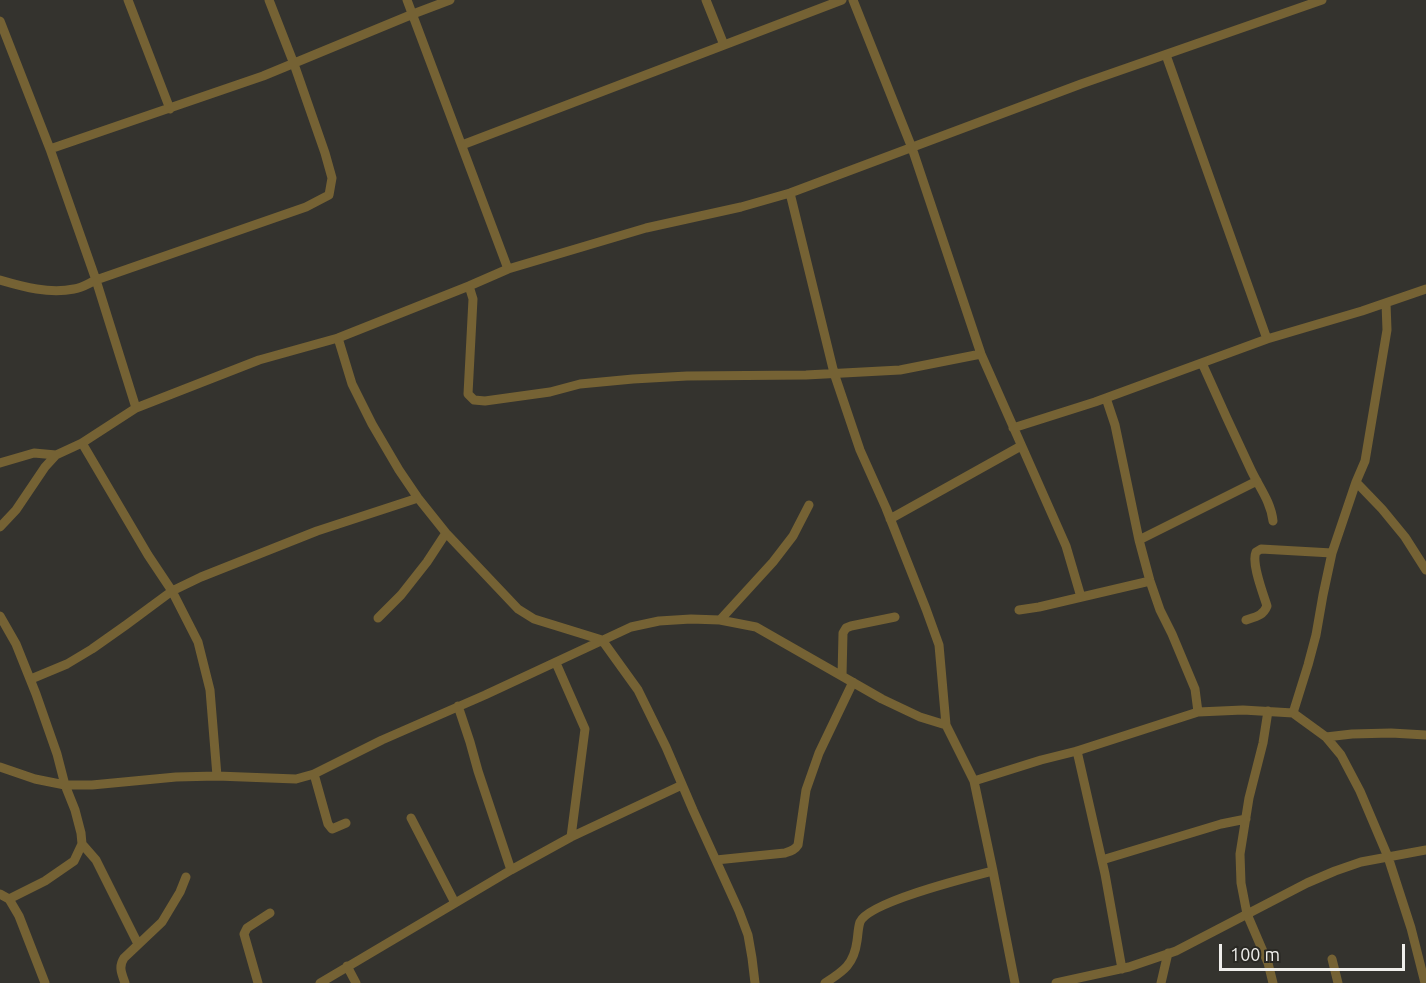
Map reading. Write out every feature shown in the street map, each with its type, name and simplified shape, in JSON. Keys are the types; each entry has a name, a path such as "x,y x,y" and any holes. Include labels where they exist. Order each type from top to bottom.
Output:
{"street":[{"path":"128,0 170,109"},
{"path":"0,280 50,291 75,289 306,207 329,195 332,178 294,64 269,0"},
{"path":"407,0 508,269"},
{"path":"50,149 294,64 450,0"},
{"path":"706,0 724,45"},
{"path":"462,145 842,0"},
{"path":"853,0 912,148 981,354 1065,546 1081,597"},
{"path":"1290,0 1293,10"},
{"path":"0,526 16,510 45,467 56,455 82,443 136,408 259,360 338,338 508,269 646,228 741,207 790,193 1081,84 1322,0"},
{"path":"1,28 50,149 96,280 136,408"},
{"path":"1166,55 1267,339"},
{"path":"790,193 834,374 860,450 890,519 939,645 946,725 974,781 1015,983"},
{"path":"469,286 473,309 468,394 474,400 485,401 550,392 580,384 633,379 900,370 981,354"},
{"path":"1013,428 1106,398 1267,339 1426,289"},
{"path":"1293,713 1316,634 1332,554 1365,461 1387,330 1386,303"},
{"path":"338,338 352,384 372,424 418,498 446,533 518,609 534,619 602,640 638,690 739,911 747,935 755,983"},
{"path":"1202,363 1272,509 1273,521"},
{"path":"1106,398 1115,425 1150,581 1160,610 1195,689 1198,712"},
{"path":"82,443 148,555 172,591 198,642 210,690 217,776"},
{"path":"890,519 1021,446"},
{"path":"0,463 34,453 56,455"},
{"path":"1139,540 1257,481"},
{"path":"1356,482 1405,537 1426,569"},
{"path":"31,679 67,664 92,649 172,591 201,577 317,531 418,498"},
{"path":"720,620 774,562 793,536 809,505"},
{"path":"378,618 401,595 446,533"},
{"path":"1246,620 1259,616 1267,606 1255,564 1256,552 1261,549 1332,554"},
{"path":"1019,610 1150,581"},
{"path":"0,616 16,644 31,679 81,833 82,844 74,861 45,881 4,897 19,916 45,983"},
{"path":"842,676 843,633 846,628 895,617"},
{"path":"0,767 35,779 65,785 92,785 176,777 296,779 314,774 382,740 631,627 659,621 691,619 720,620 756,627 882,699 920,717 946,725"},
{"path":"556,663 585,729 571,837"},
{"path":"716,860 785,853 796,848 806,790 819,753 853,682"},
{"path":"458,706 511,870"},
{"path":"974,781 1198,712 1243,710 1293,713 1326,737 1341,755 1360,791 1388,857 1412,928 1425,983"},
{"path":"1268,711 1263,743 1249,798 1240,854 1241,883 1247,914 1268,963 1273,983"},
{"path":"1326,737 1391,733 1426,735"},
{"path":"1077,751 1102,860 1122,969"},
{"path":"314,774 328,824 332,829 346,824"},
{"path":"320,983 571,837 682,785"},
{"path":"411,818 455,903"},
{"path":"1102,860 1221,824 1246,819"},
{"path":"82,844 96,860 138,944"},
{"path":"1056,983 1122,969 1168,953 1335,871 1361,862 1426,850"},
{"path":"825,983 848,966 855,954 860,922 865,916 886,905 940,885 993,871"},
{"path":"125,983 120,963 162,922 186,877"},
{"path":"258,983 244,934 247,928 270,914"},
{"path":"1161,983 1168,953"},
{"path":"1332,959 1338,983"},
{"path":"348,966 356,983"}]}
